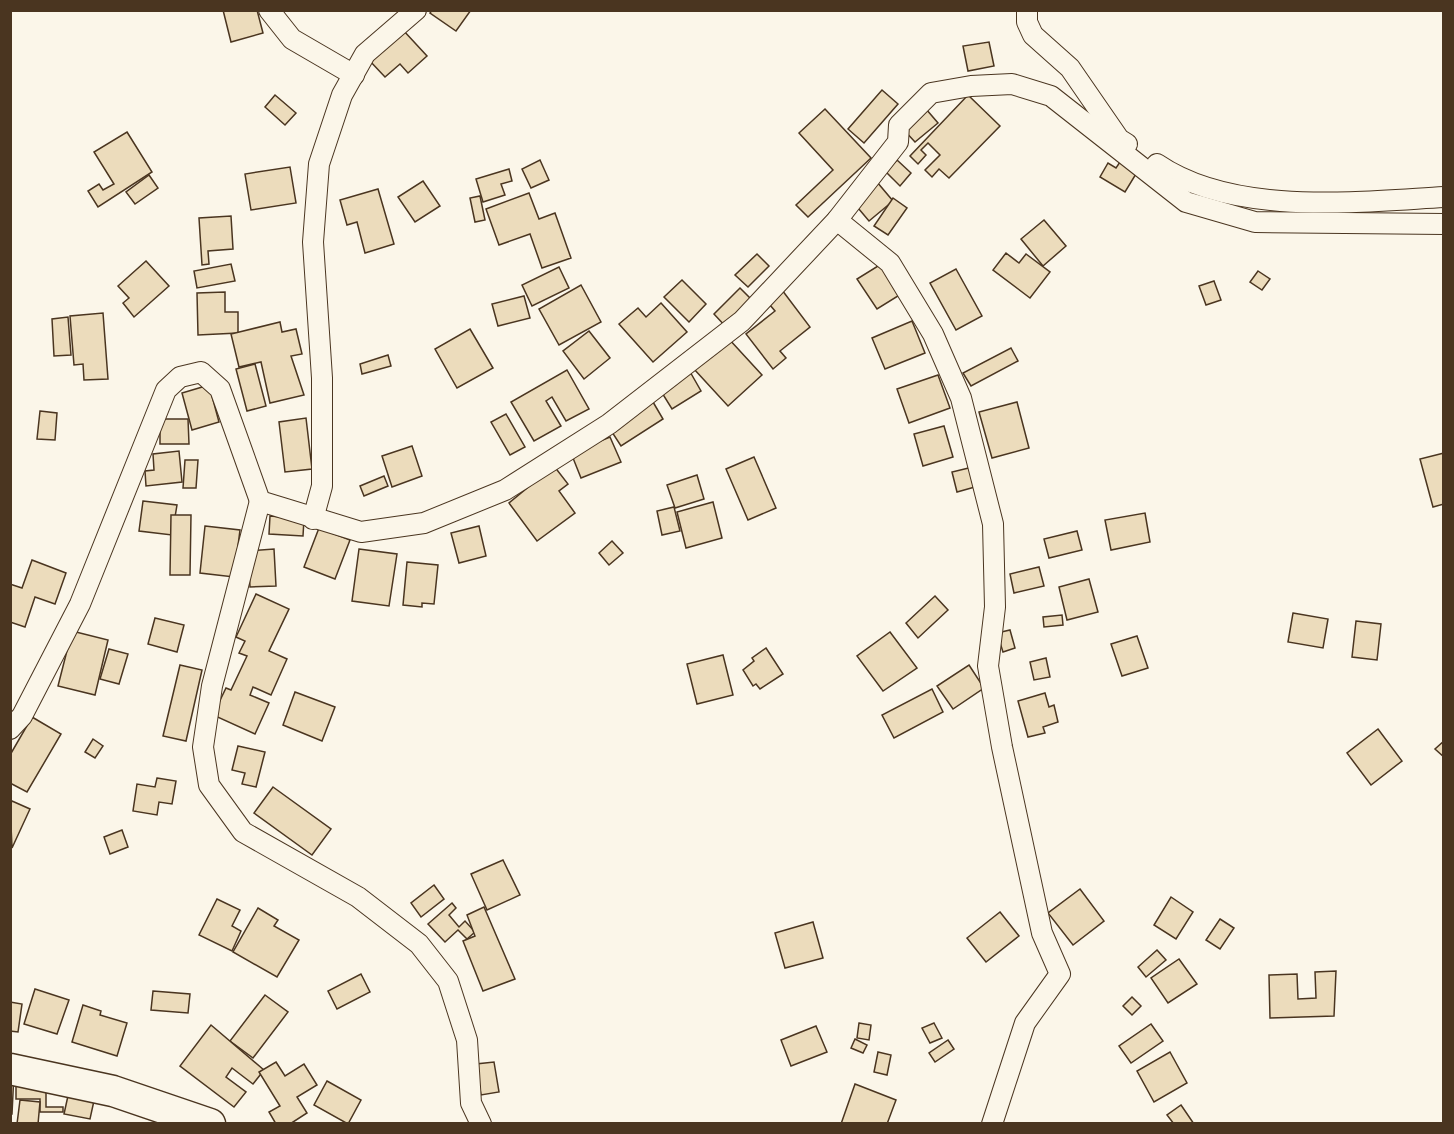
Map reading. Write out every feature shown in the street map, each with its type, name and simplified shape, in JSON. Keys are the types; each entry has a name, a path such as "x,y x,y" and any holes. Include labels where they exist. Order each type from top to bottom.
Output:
{"main road":[{"path":"10,1069 113,1091 210,1124"}],"street":[{"path":"269,10 292,39 354,75"},
{"path":"313,519 322,486 322,378 313,242 319,164 342,95 365,54 416,10"},
{"path":"1027,10 1027,21 1033,34 1070,68 1119,139 1178,179 1225,192 1317,205 1443,197"},
{"path":"260,501 361,532 424,523 505,490 609,423 742,321 837,220 898,142 899,125 931,93 1012,84 1051,96 1186,202 1255,222 1443,224"},
{"path":"837,220 891,263 933,334 961,398 993,524 995,607 988,666 1013,801 1042,933 1060,974 1025,1023 992,1124"},
{"path":"10,729 22,716 80,604 166,390 180,378 201,372 220,389 260,501 212,686 203,747 209,785 243,832 358,897 419,944 448,981 467,1040 471,1103 481,1124"}],"building":[{"path":"223,10 257,10 263,33 231,42"},
{"path":"432,10 471,10 456,31 430,13"},
{"path":"403,30 427,56 408,73 400,64 385,77 369,60"},
{"path":"989,42 994,66 968,71 963,46"},
{"path":"882,90 898,104 864,143 848,129"},
{"path":"275,95 296,113 285,125 265,107"},
{"path":"968,95 1000,126 949,178 939,169 932,177 925,170 940,155 928,143 921,150 926,155 918,164 910,156"},
{"path":"825,109 871,158 808,217 796,205 833,170 799,133"},
{"path":"926,109 938,123 915,142 903,129"},
{"path":"127,132 152,172 98,207 88,191 99,184 103,190 114,184 94,152"},
{"path":"1122,159 1139,169 1125,192 1100,177 1108,163 1116,168"},
{"path":"540,160 549,180 531,188 522,169"},
{"path":"897,160 911,173 900,186 886,172"},
{"path":"290,167 296,203 251,210 245,174"},
{"path":"509,169 512,181 501,184 505,195 483,202 476,179"},
{"path":"149,175 158,188 135,204 126,192"},
{"path":"423,181 440,206 415,222 398,197"},
{"path":"877,182 893,201 869,221 853,202"},
{"path":"378,189 394,244 365,253 357,222 347,225 340,200"},
{"path":"529,193 539,219 555,213 571,258 542,268 530,234 499,245 486,209"},
{"path":"480,196 485,220 475,222 470,198"},
{"path":"893,198 907,208 888,235 874,226"},
{"path":"231,216 233,249 208,251 209,264 202,265 199,218"},
{"path":"1044,220 1066,246 1043,266 1021,239"},
{"path":"1006,253 1019,263 1026,254 1050,272 1030,298 993,270"},
{"path":"757,254 769,266 748,287 735,275"},
{"path":"146,261 169,286 134,317 123,303 129,298 118,286"},
{"path":"886,261 906,291 877,309 857,279"},
{"path":"231,264 235,281 197,288 194,271"},
{"path":"559,267 569,288 532,306 522,285"},
{"path":"956,269 982,316 956,330 930,283"},
{"path":"1258,271 1270,279 1262,290 1250,282"},
{"path":"682,280 706,304 689,322 664,297"},
{"path":"1214,281 1221,300 1206,305 1199,286"},
{"path":"581,285 601,322 559,345 539,309"},
{"path":"779,286 810,327 780,351 786,358 773,369 746,334 775,311 764,298"},
{"path":"740,288 754,302 727,328 714,314"},
{"path":"225,292 225,312 238,312 238,333 198,335 197,293"},
{"path":"524,296 530,318 498,326 492,304"},
{"path":"661,303 687,332 653,362 619,324 638,308 646,317"},
{"path":"103,313 108,379 84,380 83,364 74,365 70,316"},
{"path":"68,317 71,355 54,356 52,319"},
{"path":"912,321 925,353 885,369 872,338"},
{"path":"280,322 282,332 296,329 302,354 291,356 304,395 270,403 261,362 239,367 231,334"},
{"path":"470,329 493,368 457,388 435,349"},
{"path":"589,331 610,358 584,379 563,351"},
{"path":"728,338 762,375 728,406 694,369"},
{"path":"1011,348 1018,361 971,386 963,373"},
{"path":"388,355 391,366 362,374 360,364"},
{"path":"255,364 266,406 247,411 236,369"},
{"path":"567,370 589,409 566,421 552,397 546,401 561,426 534,441 511,402"},
{"path":"689,370 701,391 672,409 659,388"},
{"path":"938,375 950,408 909,423 897,389"},
{"path":"209,385 219,422 192,430 182,393"},
{"path":"653,402 663,419 621,446 610,429"},
{"path":"1017,402 1029,448 992,458 979,412"},
{"path":"40,411 57,413 55,440 37,439"},
{"path":"506,414 525,447 510,455 491,422"},
{"path":"306,418 312,469 285,472 279,422"},
{"path":"160,419 188,419 189,444 160,444"},
{"path":"944,426 953,457 923,466 914,434"},
{"path":"610,437 621,462 581,478 571,453"},
{"path":"412,446 422,476 392,487 382,456"},
{"path":"179,451 182,482 146,486 145,471 154,470 153,454"},
{"path":"1444,453 1444,504 1433,507 1420,459"},
{"path":"754,457 776,508 748,520 726,469"},
{"path":"185,460 198,460 196,488 183,488"},
{"path":"554,466 568,484 559,491 575,513 537,541 509,503"},
{"path":"977,466 982,485 957,492 952,472"},
{"path":"697,475 704,499 675,508 667,485"},
{"path":"384,476 388,486 364,496 360,486"},
{"path":"143,501 177,505 172,535 139,531"},
{"path":"713,502 722,538 686,548 677,512"},
{"path":"674,507 680,531 662,535 657,511"},
{"path":"1145,513 1150,542 1111,550 1105,520"},
{"path":"171,515 191,515 190,575 170,575"},
{"path":"270,516 304,519 303,536 269,534"},
{"path":"205,526 240,530 234,577 200,573"},
{"path":"479,526 486,556 459,563 451,533"},
{"path":"319,528 350,540 335,579 304,567"},
{"path":"1077,531 1082,550 1049,558 1044,539"},
{"path":"612,541 623,553 609,565 599,553"},
{"path":"274,549 276,586 250,587 248,551"},
{"path":"359,549 397,554 389,606 352,601"},
{"path":"32,560 66,573 55,604 35,597 25,627 10,622 10,584 22,588"},
{"path":"407,562 438,565 434,604 422,603 422,607 403,605"},
{"path":"1039,567 1044,586 1014,593 1010,574"},
{"path":"1089,579 1098,612 1067,620 1059,587"},
{"path":"256,594 289,609 269,651 287,659 271,695 253,687 250,695 269,703 255,734 213,715 226,688 231,690 247,656 239,653 245,641 236,637"},
{"path":"935,596 948,610 918,638 906,623"},
{"path":"1293,613 1328,619 1323,648 1288,642"},
{"path":"1062,615 1063,625 1044,627 1043,617"},
{"path":"155,618 184,625 177,652 148,644"},
{"path":"1356,621 1381,624 1377,660 1352,657"},
{"path":"1010,630 1015,648 1003,652 997,633"},
{"path":"72,631 108,640 95,695 58,686"},
{"path":"890,632 917,668 883,691 857,656"},
{"path":"1137,636 1148,668 1122,676 1111,644"},
{"path":"766,648 783,674 760,689 756,684 753,686 743,670 754,661 752,658"},
{"path":"109,649 128,654 119,684 100,679"},
{"path":"723,655 733,695 697,704 687,664"},
{"path":"1046,658 1050,677 1034,680 1030,662"},
{"path":"180,665 202,670 186,741 163,736"},
{"path":"969,665 984,688 953,709 937,686"},
{"path":"932,689 943,712 894,738 882,715"},
{"path":"295,692 335,707 322,741 283,725"},
{"path":"1045,693 1049,707 1054,705 1058,722 1043,727 1045,733 1028,737 1018,701"},
{"path":"32,717 61,734 27,792 10,783 10,755"},
{"path":"1378,729 1402,761 1371,785 1347,753"},
{"path":"93,739 103,746 95,758 85,752"},
{"path":"1444,741 1444,757 1435,749"},
{"path":"238,746 265,752 256,787 242,784 245,773 232,770"},
{"path":"157,778 176,781 172,804 159,802 157,815 133,811 137,784 155,787"},
{"path":"273,787 331,829 312,855 254,813"},
{"path":"12,801 30,809 12,848 10,804"},
{"path":"122,830 128,847 110,854 104,837"},
{"path":"503,860 520,895 487,910 471,874"},
{"path":"434,885 444,899 421,917 411,903"},
{"path":"1080,889 1104,921 1073,945 1048,913"},
{"path":"1171,897 1193,912 1176,939 1154,925"},
{"path":"217,899 240,910 232,926 241,931 232,951 199,935"},
{"path":"452,903 456,908 449,915 459,927 465,921 475,932 467,939 458,930 445,942 428,924"},
{"path":"484,907 515,979 483,991 463,941 475,936 467,915"},
{"path":"258,908 278,920 274,926 299,940 277,977 233,952"},
{"path":"1000,912 1019,936 986,962 967,938"},
{"path":"1220,919 1234,928 1220,949 1206,940"},
{"path":"813,922 823,958 785,968 775,933"},
{"path":"1157,950 1166,960 1146,977 1138,967"},
{"path":"1179,959 1197,984 1168,1003 1151,978"},
{"path":"1336,971 1334,1016 1270,1018 1269,975 1297,974 1298,999 1316,998 1315,972"},
{"path":"361,974 370,992 337,1009 328,991"},
{"path":"35,989 69,1000 57,1034 24,1024"},
{"path":"153,991 190,994 188,1013 151,1010"},
{"path":"265,995 288,1012 253,1058 230,1041"},
{"path":"1132,997 1141,1006 1132,1015 1123,1006"},
{"path":"10,1002 22,1004 18,1032 10,1031"},
{"path":"83,1005 101,1011 100,1015 127,1023 117,1056 72,1042"},
{"path":"859,1023 871,1025 869,1040 857,1038"},
{"path":"934,1023 942,1038 930,1043 922,1028"},
{"path":"1151,1024 1163,1041 1131,1063 1119,1046"},
{"path":"211,1025 264,1070 253,1084 232,1068 226,1077 246,1092 234,1107 180,1066"},
{"path":"816,1026 827,1052 791,1066 781,1040"},
{"path":"855,1039 867,1045 863,1053 851,1048"},
{"path":"948,1040 954,1049 935,1062 929,1053"},
{"path":"878,1052 891,1055 887,1075 874,1072"},
{"path":"1170,1052 1187,1083 1154,1102 1137,1071"},
{"path":"276,1062 285,1076 304,1064 317,1085 297,1097 307,1113 290,1124 276,1124 269,1112 280,1106 259,1072"},
{"path":"494,1062 499,1092 481,1095 476,1064"},
{"path":"10,1073 14,1073 12,1114 10,1114"},
{"path":"16,1077 46,1077 46,1107 63,1107 63,1112 40,1112 40,1099 16,1099"},
{"path":"327,1081 361,1100 348,1124 314,1105"},
{"path":"71,1082 97,1087 90,1119 64,1114"},
{"path":"855,1084 896,1100 887,1124 841,1124"},
{"path":"20,1100 40,1102 38,1124 17,1124"},
{"path":"1181,1105 1194,1124 1174,1124 1167,1115"}]}
